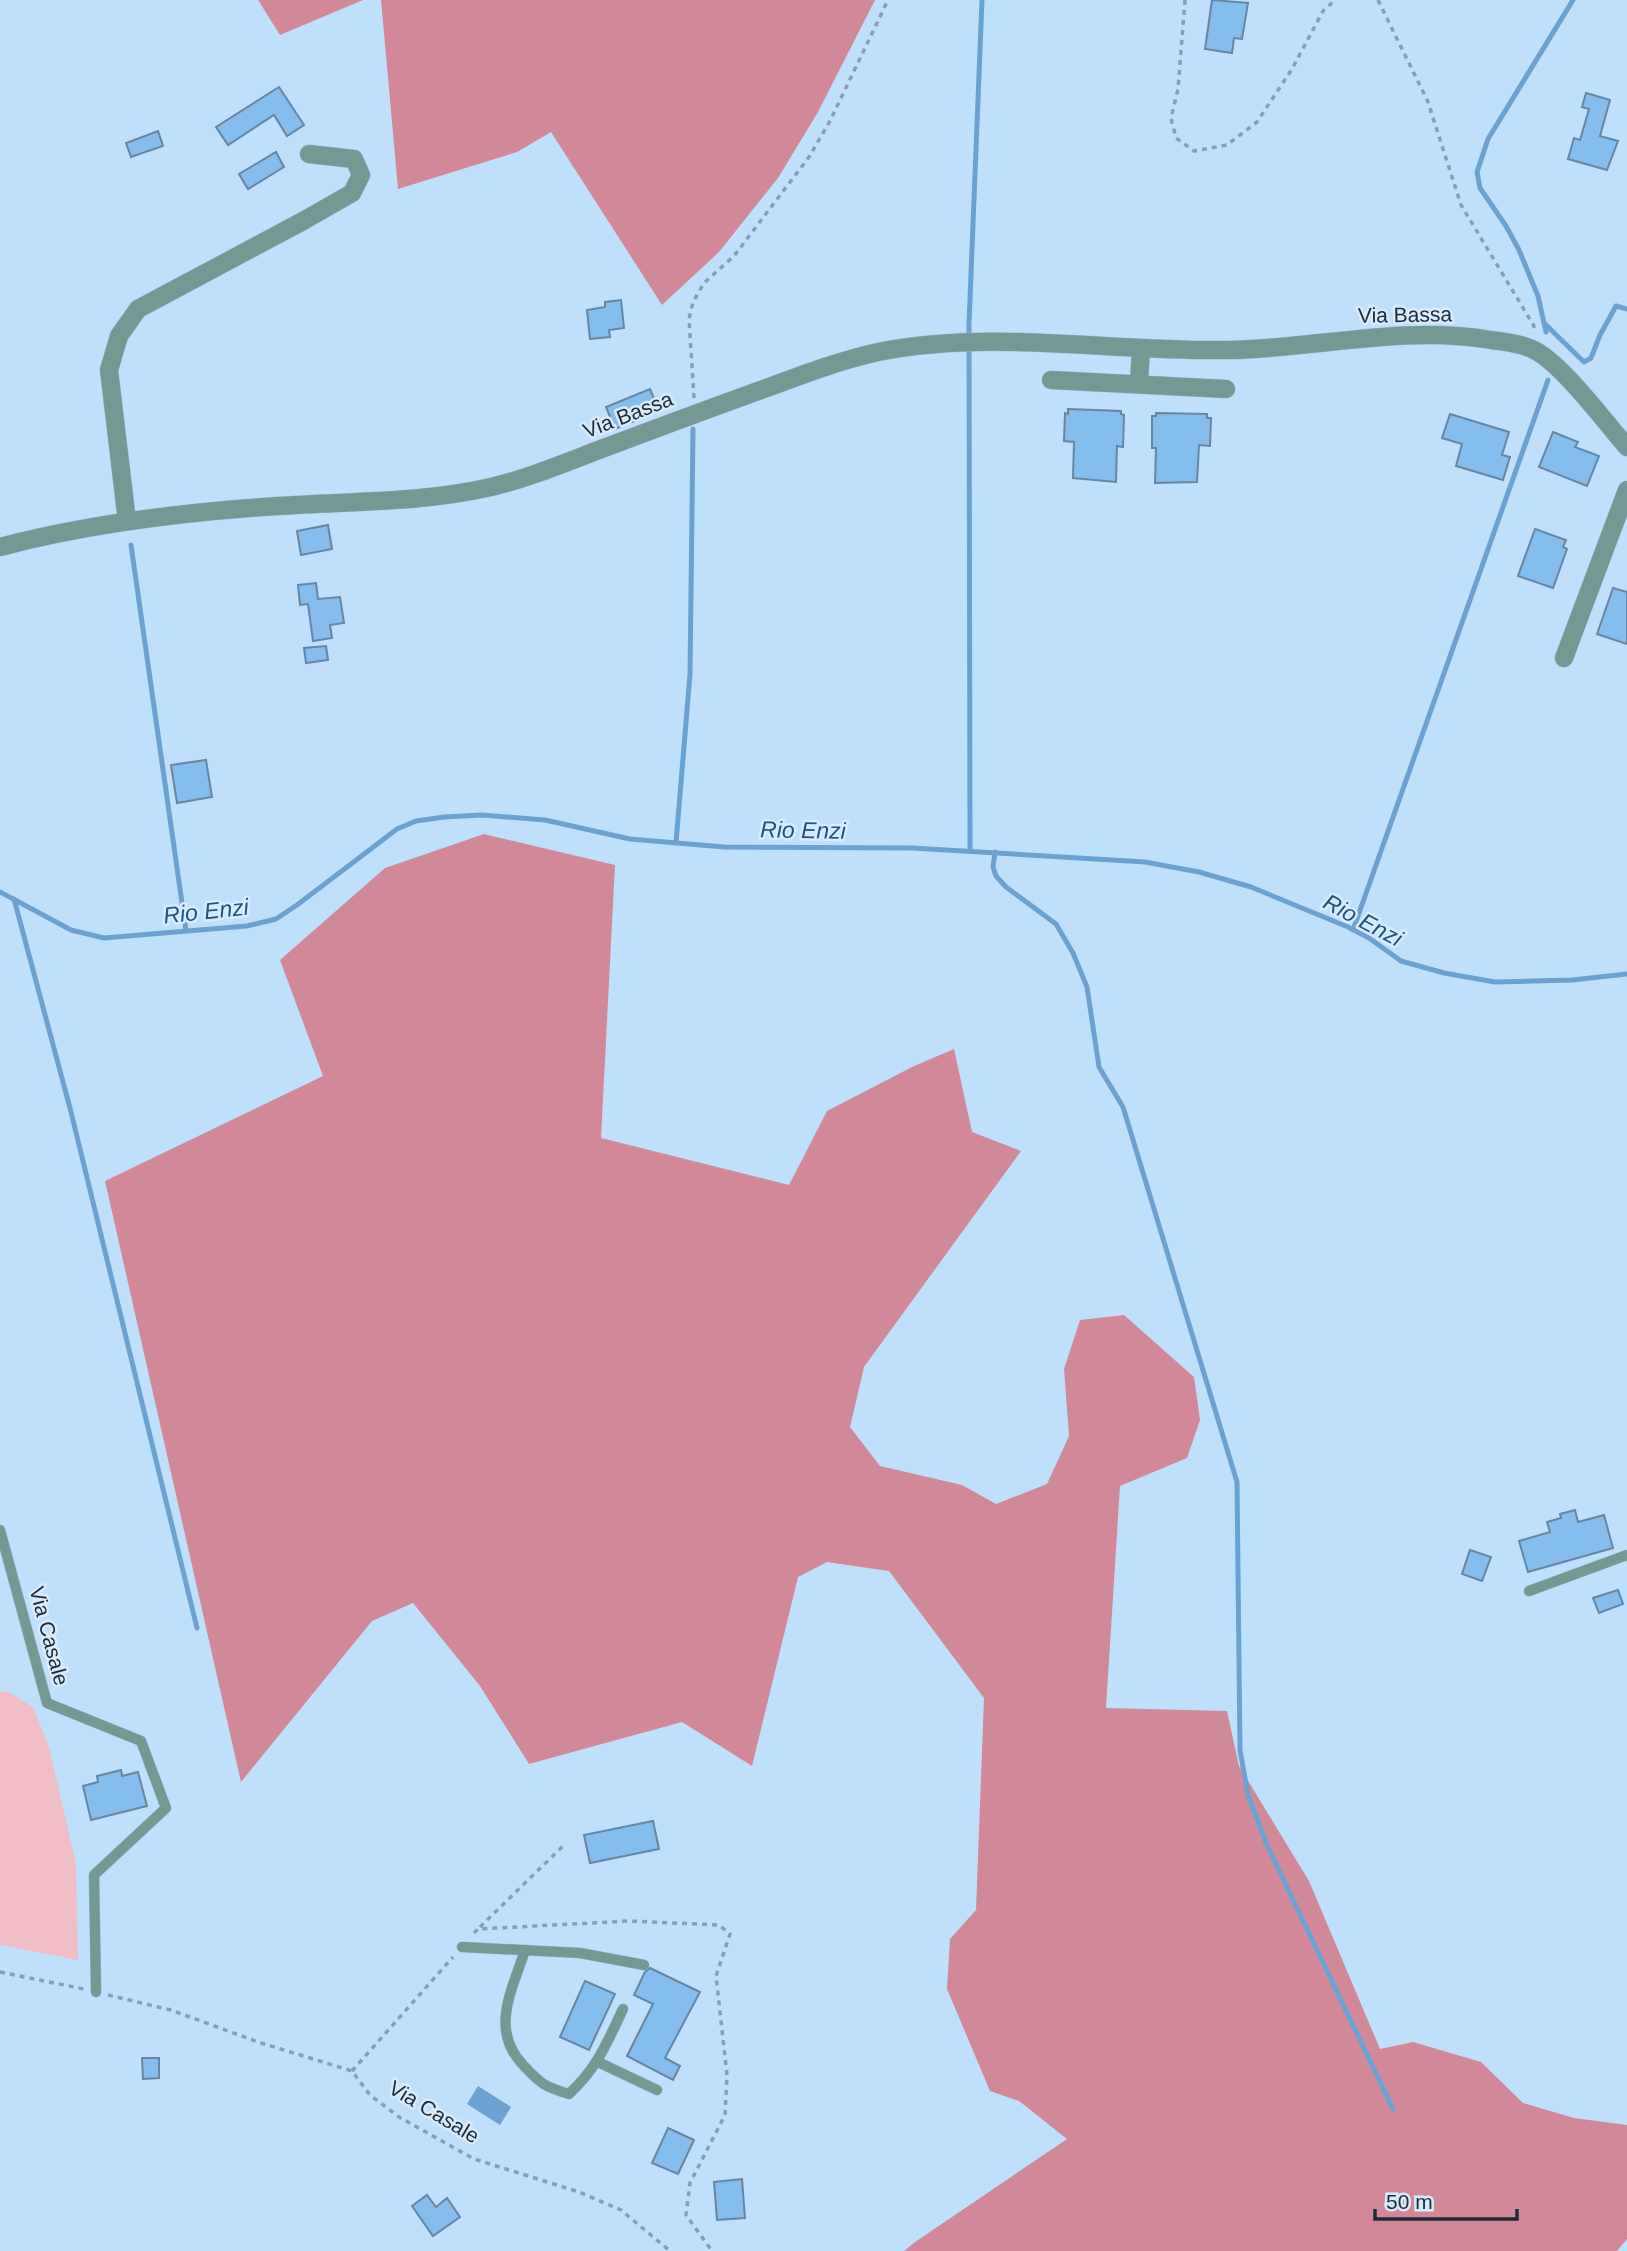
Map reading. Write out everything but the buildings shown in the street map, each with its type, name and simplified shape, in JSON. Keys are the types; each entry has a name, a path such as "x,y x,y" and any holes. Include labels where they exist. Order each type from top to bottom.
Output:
{"street":[{"path":"127,521 109,370 119,336 138,309 352,193 361,175 354,159 309,155"},
{"name":"Via Bassa","path":"0,547 46,535 127,521 239,508 438,496 479,489 570,461 820,368 878,352 960,344 1016,341 1233,350 1394,335 1469,336 1538,352 1558,368 1627,447"},
{"path":"1139,383 1142,348"},
{"path":"1051,380 1226,388"},
{"path":"1563,658 1627,489"}],"lane":[{"name":"Via Casale","path":"0,1530 47,1703 141,1741 166,1808 94,1875 96,1992"},
{"path":"1528,1591 1627,1555"},
{"path":"462,1947 580,1953 644,1965"},
{"path":"525,1950 504,2016 505,2033 513,2054 544,2086 569,2094 586,2078 598,2062 623,2008"},
{"path":"598,2062 657,2090"}],"path":[{"path":"695,414 690,319 693,302 704,283 734,256 808,158 830,121 888,0"},
{"path":"1185,0 1178,89 1171,118 1176,138 1194,151 1227,145 1257,122 1292,69 1323,11 1335,0"},
{"path":"1378,0 1428,102 1461,205 1534,326 1538,352"},
{"path":"478,1929 564,1845"},
{"name":"Via Casale","path":"0,1972 171,2010 258,2042 352,2071 370,2095 399,2117 474,2159 579,2192 621,2210 670,2251"}],"shaded area":[{"path":"258,0 363,0 280,35"},
{"path":"381,0 875,0 818,112 778,178 719,252 662,305 551,132 517,152 398,189"},
{"path":"484,834 615,865 601,1138 789,1185 827,1111 914,1066 954,1049 972,1132 1021,1151 864,1367 850,1427 880,1466 962,1485 996,1504 1047,1484 1069,1436 1064,1369 1080,1320 1124,1315 1194,1377 1200,1420 1187,1458 1120,1486 1106,1708 1227,1711 1239,1766 1309,1881 1380,2049 1413,2042 1481,2062 1523,2103 1574,2118 1627,2125 1627,2239 1617,2251 904,2251 1067,2139 1019,2101 990,2091 947,1989 950,1939 976,1910 984,1698 889,1571 827,1562 798,1577 752,1766 682,1722 529,1764 480,1686 413,1603 372,1621 241,1782 105,1181 323,1076 280,960 385,868"},
{"path":"7,1691 33,1707 49,1747 76,1864 78,1960 0,1945 0,1692"}],"water":[{"path":"478,2086 511,2107 500,2125 467,2104"}],"waterway":[{"path":"970,851 969,324 982,0"},
{"path":"1546,332 1538,296 1519,250 1480,188 1477,172 1488,139 1573,0"},
{"path":"1545,324 1584,362 1591,358 1616,306 1627,309"},
{"path":"1353,930 1548,380"},
{"path":"676,843 690,674 693,429"},
{"path":"131,545 186,931"},
{"name":"Rio Enzi","path":"0,892 71,930 104,938 247,926 276,919 397,829 416,821 482,815 545,820 630,839 724,847 912,848 1145,862 1199,872 1251,887 1348,927 1401,961 1444,973 1495,982 1572,980 1627,974"},
{"path":"995,852 993,867 996,876 1006,887 1056,924 1073,953 1087,987 1099,1067 1123,1107 1237,1482 1240,1750 1248,1795 1266,1843 1393,2109"},
{"path":"14,899 70,1108 197,1628"}]}
